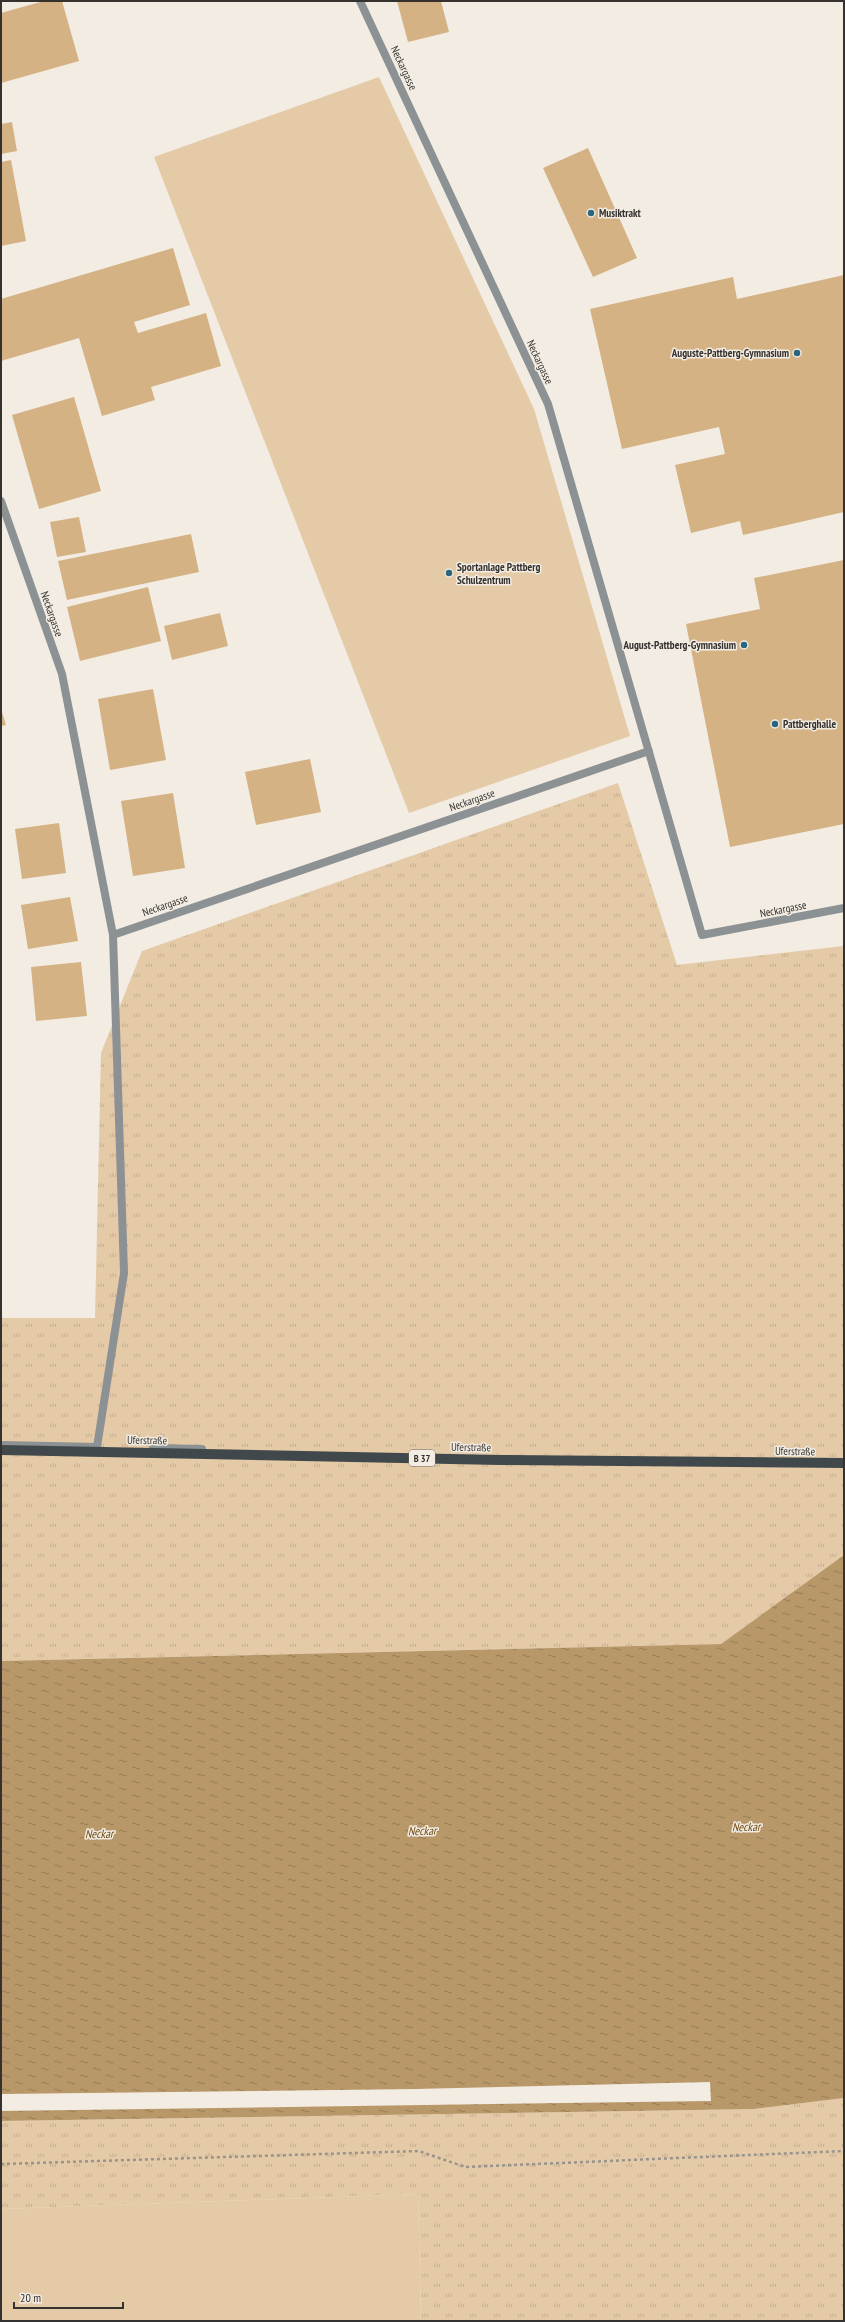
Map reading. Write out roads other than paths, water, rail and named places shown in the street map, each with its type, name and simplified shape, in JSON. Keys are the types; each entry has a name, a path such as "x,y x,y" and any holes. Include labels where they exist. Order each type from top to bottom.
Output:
{"main road":[{"name":"Uferstraße","path":"1,1450 500,1460 844,1463"}],"street":[{"name":"Neckargasse","path":"360,1 548,404 702,935 844,908"},
{"name":"Neckargasse","path":"1,501 62,674 113,935 649,751"},
{"path":"97,1447 124,1273 113,935"},
{"path":"1,1444 202,1449"}],"water":[{"name":"Neckar","path":"844,1555 844,2098 754,2109 1,2121 1,1661 721,1644"}],"place":[{"name":"Musiktrakt","path":"591,213"},
{"name":"Auguste-Pattberg-Gymnasium","path":"797,353"},
{"name":"Sportanlage Pattberg Schulzentrum","path":"449,573"},
{"name":"August-Pattberg-Gymnasium","path":"744,645"},
{"name":"Pattberghalle","path":"775,724"}]}
